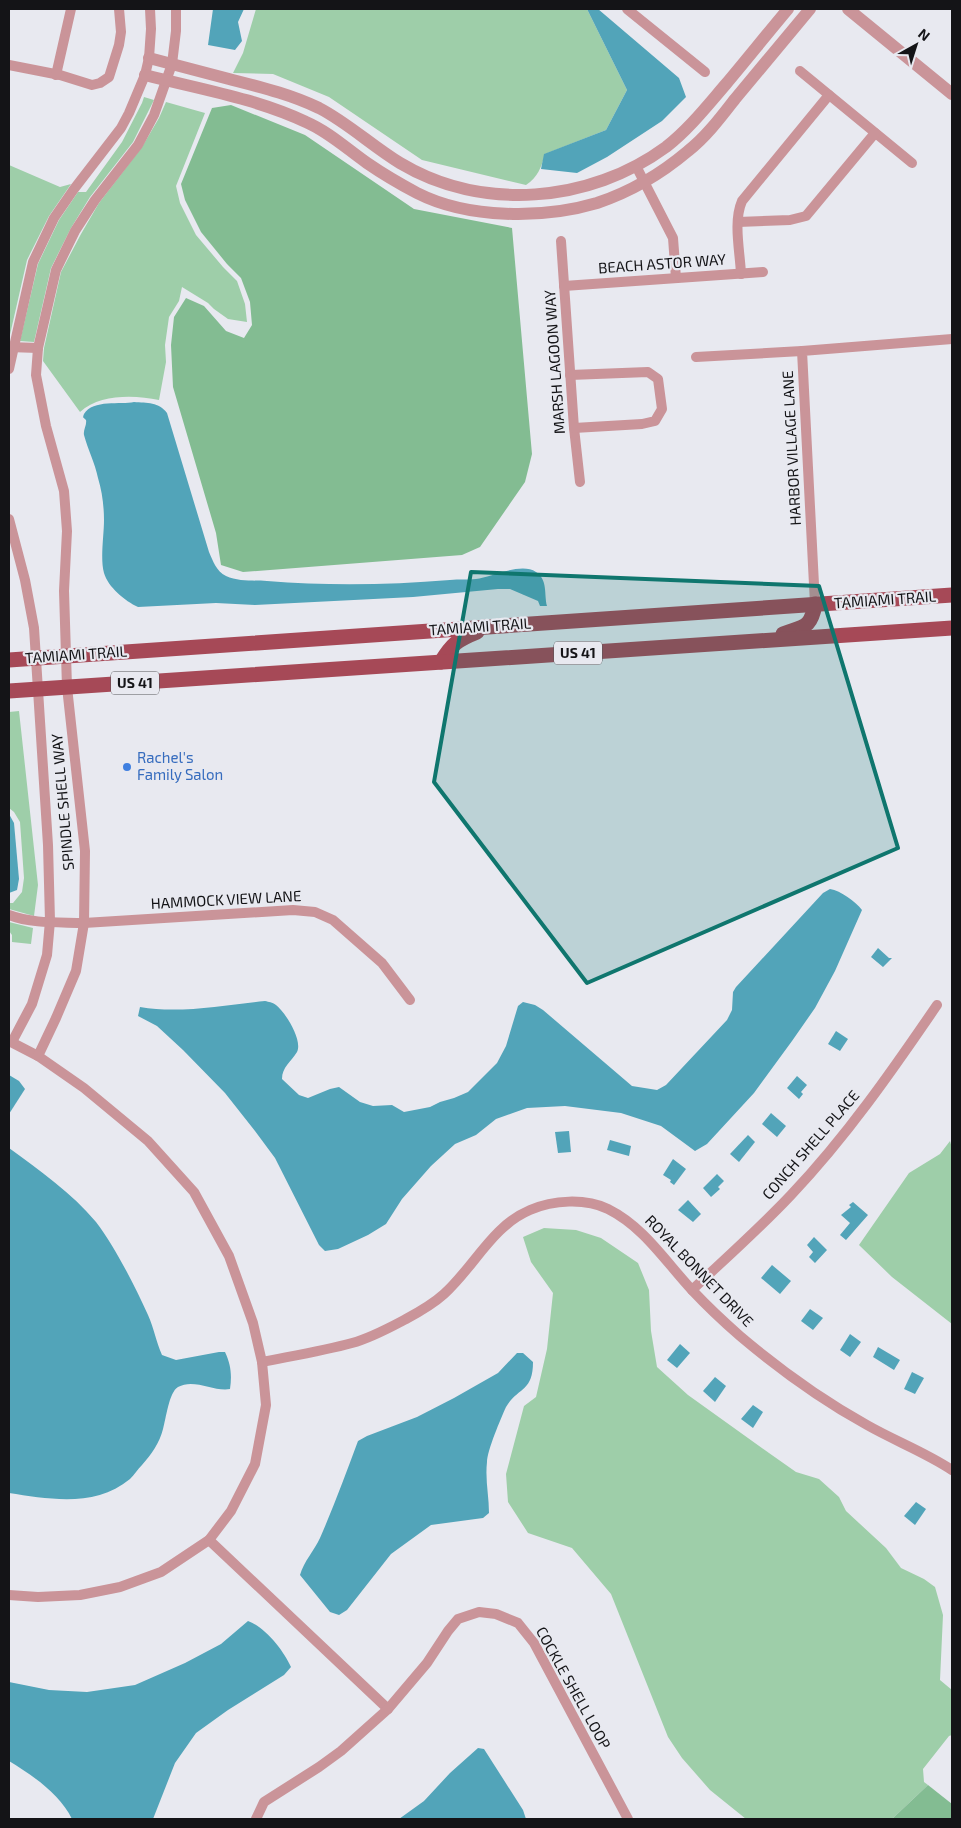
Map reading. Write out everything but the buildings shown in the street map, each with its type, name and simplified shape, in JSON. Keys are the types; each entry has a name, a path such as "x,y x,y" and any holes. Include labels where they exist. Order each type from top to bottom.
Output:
{"main road":[{"name":"TAMIAMI TRAIL","path":"9,660 952,595"},
{"path":"770,639 806,625 812,618 814,604"},
{"path":"441,662 450,647 460,639 492,626"},
{"name":"TAMIAMI TRAIL","path":"9,691 952,628"}],"street":[{"path":"56,75 70,9"},
{"path":"9,65 92,85 100,83 110,76 119,45 121,32 119,9"},
{"path":"9,369 11,347 32,262 50,227 74,189 121,128 145,75 149,58 150,9"},
{"name":"SPINDLE SHELL WAY","path":"38,1056 76,971 84,923 85,851 66,656 64,591 67,531 64,491 46,426 36,375 38,348 56,270 75,231 95,200 138,145 154,115 172,64 176,31 176,9"},
{"path":"629,9 706,72"},
{"path":"149,58 261,86 289,95 341,121 401,164 458,188 498,195 534,196 594,184 636,166 666,146 688,127 788,9"},
{"path":"145,75 280,110 332,136 393,180 420,194 448,205 489,212 528,214 563,210 597,202 644,182 690,150 711,129 810,9"},
{"path":"848,9 952,94"},
{"path":"800,71 912,163"},
{"path":"741,274 738,222 742,201 829,95"},
{"path":"738,222 790,220 806,216 875,133"},
{"path":"636,166 673,238 676,278"},
{"name":"MARSH LAGOON WAY","path":"561,241 574,428 580,482"},
{"name":"BEACH ASTOR WAY","path":"564,286 762,272"},
{"name":"HARBOR VILLAGE LANE","path":"814,604 802,351 952,339"},
{"path":"11,347 38,348"},
{"path":"696,357 802,351"},
{"path":"570,374 648,372 658,379 662,409 655,421 642,424 574,428"},
{"name":"SPINDLE SHELL WAY","path":"9,519 25,580 34,628 48,844 50,921 47,955 32,1004 10,1041"},
{"name":"HAMMOCK VIEW LANE","path":"9,915 34,922 84,923 293,910 315,912 334,920 382,963 410,1000"},
{"name":"CONCH SHELL PLACE","path":"692,1290 791,1195 846,1131 898,1063 937,1005"},
{"path":"9,1595 38,1597 80,1595 120,1587 161,1572 209,1540 231,1511 255,1464 266,1405 262,1362 253,1323 229,1256 194,1192 148,1142 84,1088 38,1056 10,1041"},
{"name":"ROYAL BONNET DRIVE","path":"262,1362 353,1343 384,1331 425,1309 443,1295 462,1277 493,1238 514,1218 531,1209 552,1204 571,1201 588,1203 606,1208 625,1219 644,1235 692,1290 740,1336 797,1381 866,1425 934,1458 952,1470"},
{"path":"209,1540 388,1709"},
{"name":"COCKLE SHELL LOOP","path":"256,1819 264,1802 326,1762 388,1709 427,1663 458,1619 479,1612 496,1614 518,1623 534,1643 628,1819"}],"highlighted area":[{"path":"471,572 819,586 898,848 587,983 434,782"}],"green space":[{"path":"256,9 587,9 627,90 606,130 545,154 538,172 526,185 422,160 329,97 273,74 233,73 243,53"},
{"path":"144,97 154,100 133,142 90,197 71,228 51,268 34,342 20,341 38,264 59,220 78,192 86,192 122,142"},
{"path":"166,102 205,113 176,186 180,203 196,235 237,281 245,304 247,322 228,319 208,303 182,287 179,301 169,317 165,345 166,362 159,400 139,397 118,397 97,402 80,412 43,361 44,348 61,272 99,203 142,147"},
{"path":"231,105 305,135 414,209 512,228 532,454 525,482 480,547 462,555 243,572 221,565 216,533 173,387 171,345 174,317 186,298 204,306 226,331 244,338 252,325 250,302 241,278 201,232 185,200 181,184 212,108"},
{"path":"9,165 60,187 71,184 49,216 27,260 9,339"},
{"path":"19,711 38,885 34,916 9,909 9,903 13,903 22,892 24,878 20,822 9,808 9,712"},
{"path":"9,922 33,928 31,944 12,942"},
{"path":"950,1141 952,1148 952,1324 892,1277 859,1245 909,1173 940,1154"},
{"path":"544,1228 576,1230 601,1238 638,1263 649,1290 651,1331 657,1367 688,1395 796,1472 819,1479 839,1497 846,1511 886,1548 901,1568 924,1579 935,1587 943,1615 940,1680 952,1690 952,1735 949,1736 923,1769 924,1782 928,1785 892,1819 746,1819 710,1790 682,1758 668,1737 611,1594 572,1548 528,1533 508,1502 506,1474 524,1406 536,1397 547,1349 553,1293 531,1262 523,1237"},
{"path":"928,1785 952,1804 952,1819 892,1819"}],"water":[{"path":"213,9 244,9 238,22 242,41 235,50 208,45"},
{"path":"587,9 598,9 679,78 686,97 662,121 607,157 577,173 541,169 544,154 606,130 627,90"},
{"path":"134,402 156,405 167,413 209,552 217,569 226,576 241,580 290,583 381,584 476,579 515,569 530,569 540,575 542,579 547,606 540,606 538,601 510,589 498,589 413,597 255,605 216,603 138,607 118,593 109,583 104,573 102,547 104,520 101,488 84,435 86,420 83,417 88,409 100,404"},
{"path":"9,814 14,823 19,879 17,890 9,893"},
{"path":"830,889 848,897 862,910 835,971 815,1008 754,1093 707,1144 695,1151 661,1126 621,1113 565,1106 527,1108 496,1119 476,1135 455,1144 431,1166 402,1199 386,1224 338,1249 325,1251 319,1245 275,1158 225,1093 157,1026 138,1016 140,1007 171,1010 265,1001 272,1003 280,1009 288,1020 298,1041 297,1052 285,1068 282,1079 299,1095 308,1098 339,1087 360,1102 373,1106 392,1105 404,1112 430,1107 468,1092 497,1063 506,1046 518,1006 523,1002 535,1005 543,1010 632,1086 657,1090 666,1085 727,1020 732,1010 733,992 736,987 823,893"},
{"path":"878,948 889,958 892,958 883,967 871,957"},
{"path":"836,1031 848,1039 840,1051 828,1044"},
{"path":"9,1075 19,1081 25,1089 9,1114"},
{"path":"797,1076 807,1085 801,1092 803,1094 799,1099 787,1088"},
{"path":"771,1113 786,1126 777,1137 762,1124"},
{"path":"569,1131 571,1152 558,1153 555,1132"},
{"path":"748,1135 755,1142 739,1162 730,1154"},
{"path":"610,1140 631,1146 629,1156 607,1150"},
{"path":"9,1148 66,1192 96,1222 137,1292 150,1320 162,1355 176,1360 225,1352 229,1361 230,1389 217,1389 197,1384 178,1387 172,1394 162,1434 152,1453 130,1479 116,1488 87,1498 56,1499 9,1493"},
{"path":"673,1159 686,1169 674,1185 670,1182 671,1180 663,1175"},
{"path":"717,1174 724,1181 718,1187 720,1189 711,1197 703,1188"},
{"path":"688,1200 701,1214 693,1222 678,1210"},
{"path":"853,1202 868,1215 846,1240 840,1235 850,1223 841,1215 851,1207 849,1205"},
{"path":"814,1237 827,1250 815,1263 809,1257 813,1252 807,1245"},
{"path":"772,1265 791,1281 780,1294 761,1278"},
{"path":"810,1309 823,1318 813,1330 801,1321"},
{"path":"850,1334 861,1342 850,1357 840,1350"},
{"path":"680,1344 690,1353 677,1368 667,1360"},
{"path":"878,1347 900,1360 894,1370 873,1357"},
{"path":"517,1353 523,1353 533,1362 532,1372 528,1384 506,1407 489,1450 486,1475 489,1513 483,1518 431,1525 391,1554 347,1610 339,1615 330,1612 300,1575 320,1538 358,1441 417,1417 454,1398 498,1373"},
{"path":"912,1372 924,1378 915,1394 904,1389"},
{"path":"715,1377 726,1386 715,1402 703,1391"},
{"path":"753,1405 763,1412 753,1428 741,1419"},
{"path":"916,1502 926,1509 915,1525 904,1516"},
{"path":"248,1621 261,1628 273,1640 291,1667 284,1675 228,1710 196,1733 175,1763 153,1819 72,1819 53,1793 9,1761 9,1682 49,1690 87,1692 135,1685 185,1663 221,1644"},
{"path":"478,1748 484,1749 523,1810 526,1819 399,1819 424,1801 450,1773"}],"place":[{"name":"Rachel's Family Salon","path":"127,767"}]}
